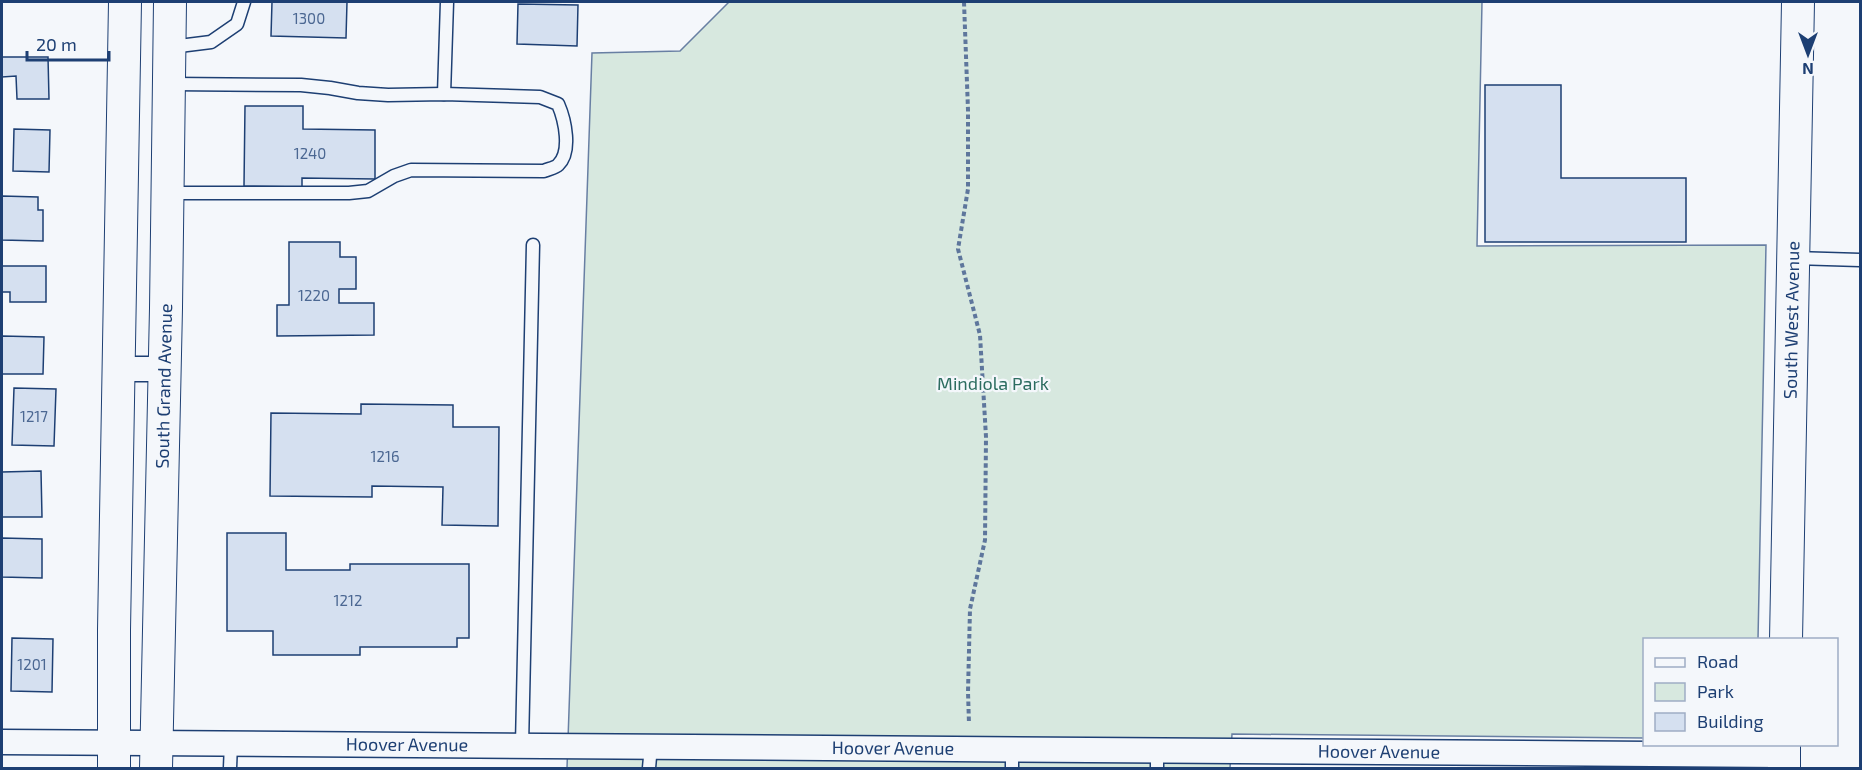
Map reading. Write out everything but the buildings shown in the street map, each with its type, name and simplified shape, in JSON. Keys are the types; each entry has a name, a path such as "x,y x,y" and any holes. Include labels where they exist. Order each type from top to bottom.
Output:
{"street":[{"path":"114,755 114,630 125,2"},
{"name":"South Grand Avenue","path":"157,756 170,2"},
{"name":"South West Avenue","path":"1786,638 1798,2"},
{"path":"119,369 165,369"},
{"name":"Hoover Avenue","path":"2,742 114,755 157,756 231,743 522,745 650,757 970,749 1012,759 1784,756"}],"lane":[{"path":"169,47 211,42 237,24 244,2"},
{"path":"444,93 447,2"},
{"path":"167,193 350,193 368,191 394,176 411,170 544,171 557,166 565,153 565,120 558,105 540,97 444,93 388,95 301,85 169,84"},
{"path":"522,745 533,245"},
{"path":"1793,258 1860,260"},
{"path":"230,768 231,743"}],"path":[{"path":"964,2 968,189 958,249 980,335 986,437 985,540 970,609 968,692 970,749"}],"green space":[{"name":"Mindiola Park","path":"729,2 1482,2 1477,246 1766,245 1758,638 1643,638 1643,738 1232,734 1230,768 567,768 592,53 680,51"}]}
